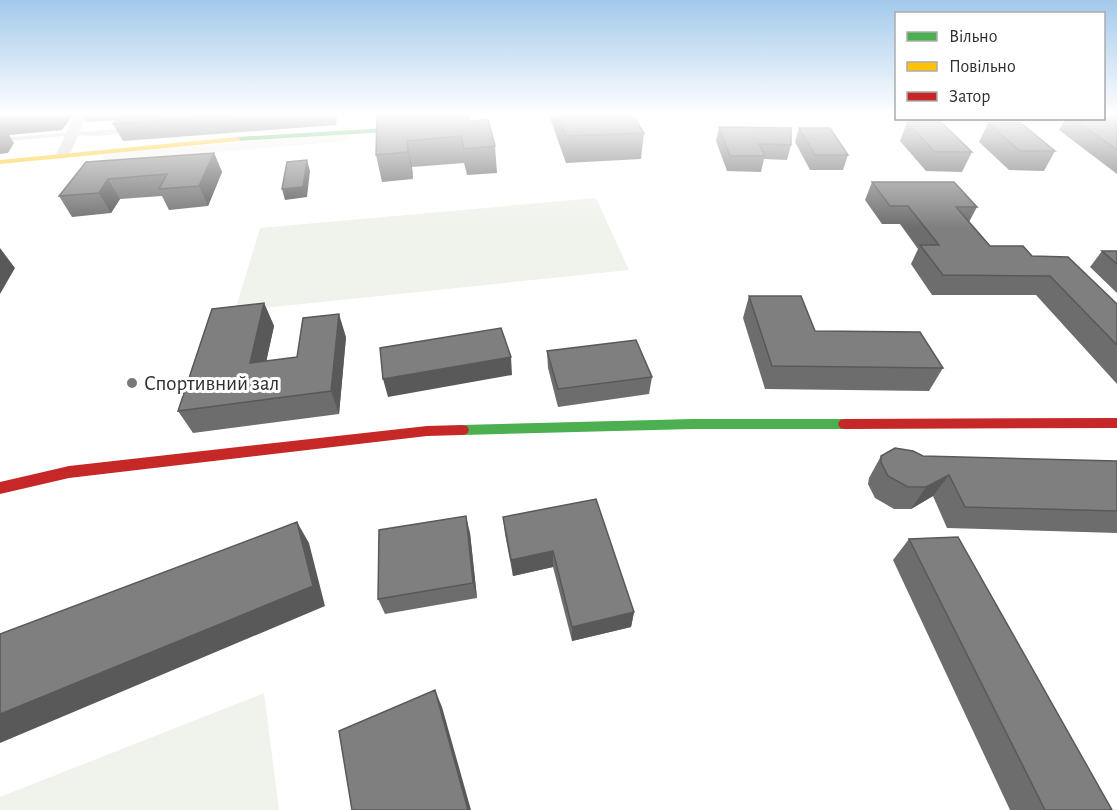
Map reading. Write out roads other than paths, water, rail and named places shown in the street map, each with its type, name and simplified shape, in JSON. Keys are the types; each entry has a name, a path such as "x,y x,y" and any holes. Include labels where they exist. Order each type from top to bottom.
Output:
{"street":[{"path":"0,162 78,153"},
{"path":"0,488 69,472 427,431 693,424 1117,423"}],"place":[{"name":"Спортивний зал","path":"132,383"}]}
